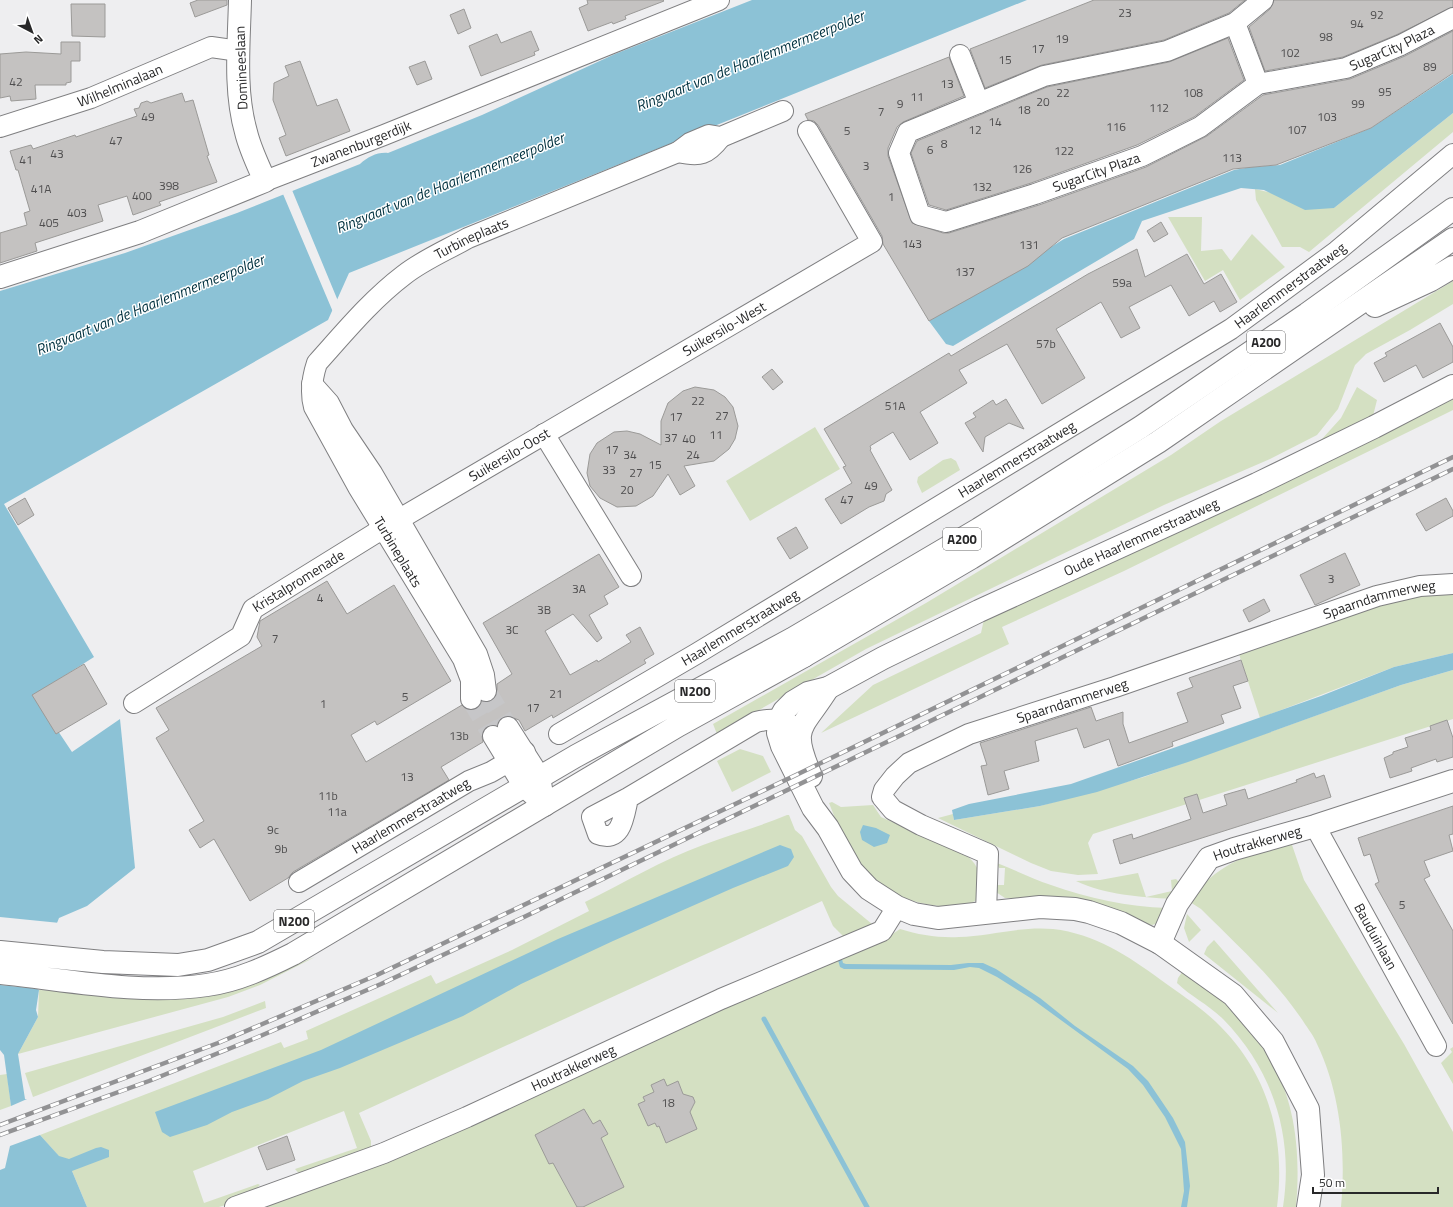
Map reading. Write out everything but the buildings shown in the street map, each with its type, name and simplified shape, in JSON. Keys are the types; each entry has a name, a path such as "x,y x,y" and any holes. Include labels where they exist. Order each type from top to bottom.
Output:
{"main road":[{"name":"Domineeslaan","path":"240,0 240,103 246,133 265,181"},
{"name":"Zwanenburgerdijk","path":"0,277 140,232 265,181"},
{"name":"A200","path":"842,609 978,529 1141,427 1307,314 1451,210"},
{"name":"A200","path":"804,656 965,562 1158,442 1325,329 1453,239"},
{"name":"A200","path":"1325,329 1431,280 1453,267"},
{"name":"Oude Haarlemmerstraatweg","path":"779,726 784,711 793,702 808,694 828,688 883,658 979,611 1257,484 1374,427 1453,386"},
{"name":"N200","path":"0,952 139,964 178,965 208,960 231,953 258,942 282,929 532,782 842,609"},
{"name":"N200","path":"0,973 152,988 209,985 241,976 293,954 697,715 804,656"},
{"name":"Oude Haarlemmerstraatweg","path":"800,729 828,688"},
{"path":"779,726 782,746 813,808 828,828 852,871 869,889 897,907 914,914 938,918 1040,907 1075,909 1102,916 1160,943 1233,995 1273,1042 1308,1109 1313,1175 1308,1207"},
{"path":"800,729 799,738 801,752 824,804 828,828"},
{"name":"Houtrakkerweg","path":"1160,943 1177,904 1209,858 1234,849 1315,826 1453,781"}],"street":[{"name":"Zwanenburgerdijk","path":"265,181 719,0"},
{"name":"SugarCity Plaza","path":"1263,0 1235,23 1167,51 1044,76 908,132 899,153 913,220 946,222 1035,194 1142,156 1200,127 1258,84 1346,68 1401,45 1453,18"},
{"path":"1235,23 1258,84"},
{"name":"Wilhelminalaan","path":"0,127 91,98 211,47 239,51"},
{"path":"960,56 979,103"},
{"name":"Turbineplaats","path":"479,695 471,680 463,659 386,528 372,473 343,430 329,403 312,384 317,363 365,311 404,275 468,238 678,152 696,156 711,150 721,137 783,110"},
{"name":"Suikersilo-West","path":"621,390 877,240 808,131"},
{"name":"Haarlemmerstraatweg","path":"559,734 684,661 840,565 1148,382 1231,329 1332,256 1453,154"},
{"name":"Suikersilo-Oost","path":"386,528 621,390"},
{"path":"544,434 581,508 631,576"},
{"name":"Kristalpromenade","path":"134,703 241,636 253,609 386,528"},
{"name":"Spaarndammerweg","path":"986,913 988,854 921,825 893,810 882,797 884,790 895,776 909,763 970,734 1115,687 1377,596 1420,586 1453,584"},
{"path":"628,798 622,825 612,836 604,837 598,834 592,817 628,798 735,736 760,732 779,726 800,729"},
{"path":"501,731 545,806"},
{"name":"Haarlemmerstraatweg","path":"300,882 468,781 491,772 517,756"},
{"name":"Bauduinlaan","path":"1315,826 1436,1046"},
{"name":"Houtrakkerweg","path":"235,1207 390,1150 467,1118 722,1000 882,931 897,907"}],"green space":[{"path":"1453,113 1453,132 1309,252 1300,247 1282,247 1256,200 1255,189 1334,208"},
{"path":"1168,217 1202,217 1201,251 1222,249 1231,261 1252,234 1285,267 1240,300 1223,270 1205,281"},
{"path":"1453,281 1453,304 1366,354 1355,365 1338,409 1317,435 1270,459 1164,505 866,649 717,734 713,724 926,603 1171,455 1221,421"},
{"path":"1357,387 1377,400 1372,420 1299,457 1322,439 1341,418"},
{"path":"1453,397 1453,410 1124,571 1002,627 1009,644 821,733 873,685 981,633 984,619"},
{"path":"815,427 840,469 750,521 726,481"},
{"path":"951,458 956,461 960,470 922,493 917,482 918,477 943,460"},
{"path":"1453,589 1453,653 1394,667 1260,718 1238,651 1372,603"},
{"path":"1453,670 1453,719 1093,834 1088,843 1098,874 1078,875 1051,871 1031,863 938,818 953,814 954,820 1040,806 1144,777 1401,685"},
{"path":"740,749 763,756 771,772 732,792 717,761"},
{"path":"832,802 841,807 873,805 881,817 965,854 978,870 980,880 977,900 960,906 938,906 920,903 897,894 887,888 859,864 848,848 829,803"},
{"path":"789,815 795,830 802,836 831,887 838,896 872,924 867,930 846,939 833,926 822,901 359,1113 371,1141 371,1152 302,1177 295,1169 357,1148 344,1111 193,1171 204,1203 258,1184 260,1185 245,1199 219,1207 87,1207 72,1171 40,1135 281,1042 284,1048 308,1039 306,1031 431,975 436,984 512,950 589,911 585,902 643,872 688,851"},
{"path":"1291,842 1304,880 1404,1044 1453,1132 1453,1207 1341,1207 1343,1166 1340,1124 1332,1083 1316,1041 1292,1006 1268,977 1201,909 1190,902 1199,889 1209,879 1234,862 1247,856"},
{"path":"997,863 1044,883 1079,894 1123,904 1167,908 1159,923 1152,925 1047,898 1005,898 996,892 996,885 1004,885 1005,868 999,868"},
{"path":"1138,873 1146,897 1111,892 1087,886 1076,881 1100,880"},
{"path":"1176,879 1179,882 1172,899 1146,897 1172,891 1171,880"},
{"path":"1187,914 1201,930 1189,942 1184,928"},
{"path":"1041,928 1068,932 1097,941 1123,954 1189,1000 1216,1022 1234,1041 1249,1062 1261,1084 1275,1130 1279,1155 1277,1207 251,1207 468,1122 838,958 876,945 900,929 929,936 944,937 971,936"},
{"path":"1214,940 1278,1013 1204,954 1207,947"},
{"path":"315,957 260,985 228,997 18,1054 38,1017 39,990 188,996 242,986"},
{"path":"1183,971 1213,992 1229,1006 1249,1028 1265,1050 1278,1074 1287,1098 1297,1150 1298,1178 1296,1207 1283,1207 1286,1181 1282,1130 1276,1106 1267,1082 1255,1060 1223,1019 1177,983 1178,978"},
{"path":"265,1001 266,1008 33,1097 25,1073 223,1017"},
{"path":"1453,1047 1453,1084 1441,1063 1452,1052 1450,1049"},
{"path":"7,1074 11,1106 0,1110 0,1075"}],"water":[{"name":"Ringvaart van de Haarlemmermeerpolder","path":"752,0 1027,0 349,273 328,320 4,504 94,657 34,695 72,752 120,719 135,868 87,906 59,918 57,923 38,924 32,986 39,990 36,1010 38,1017 18,1054 25,1099 27,1099 11,1106 4,1055 0,1050 0,291 125,253 237,213 360,164 366,159 380,153 388,153 482,115 615,54"},
{"path":"1453,74 1453,113 1334,208 1305,210 1264,190 1241,188 1142,221 1134,239 953,346 946,344 929,321 1064,239 1234,170 1280,165 1371,128"},
{"path":"1453,653 1453,670 1401,685 1188,762 1097,792 1040,806 954,820 952,810 969,804 1071,784 1321,696 1394,667"},
{"path":"863,825 876,828 890,835 887,843 874,847 862,840 860,832"},
{"path":"780,845 791,849 794,857 788,866 733,888 613,941 521,984 463,1016 340,1068 303,1081 268,1099 232,1112 207,1125 170,1137 162,1132 155,1112 321,1050 558,939"},
{"path":"842,959 843,963 846,964 951,965 983,963 996,969 1040,998 1075,1026 1133,1066 1148,1081 1173,1118 1185,1142 1190,1186 1187,1207 1181,1207 1184,1191 1181,1149 1165,1117 1143,1085 1128,1069 1032,999 997,977 979,968 970,967 954,970 844,969 840,967 838,960"},
{"path":"40,1135 59,1156 69,1159 96,1148 101,1147 109,1150 109,1157 72,1171 87,1207 0,1207 0,1170 5,1168 10,1146"}],"pier":[{"path":"292,190 338,301 332,315 333,312 283,194"},
{"path":"0,917 60,923 58,925 40,925 35,985 40,989 0,985"}],"waterway":[{"path":"764,1019 867,1207"}],"tunnel":[{"path":"486,691 508,727"},
{"path":"471,699 493,736"}],"railway":[{"path":"0,1125 218,1043 377,975 796,775 1453,457"},
{"path":"0,1135 149,1081 258,1037 381,984 524,917 1453,469"}]}
